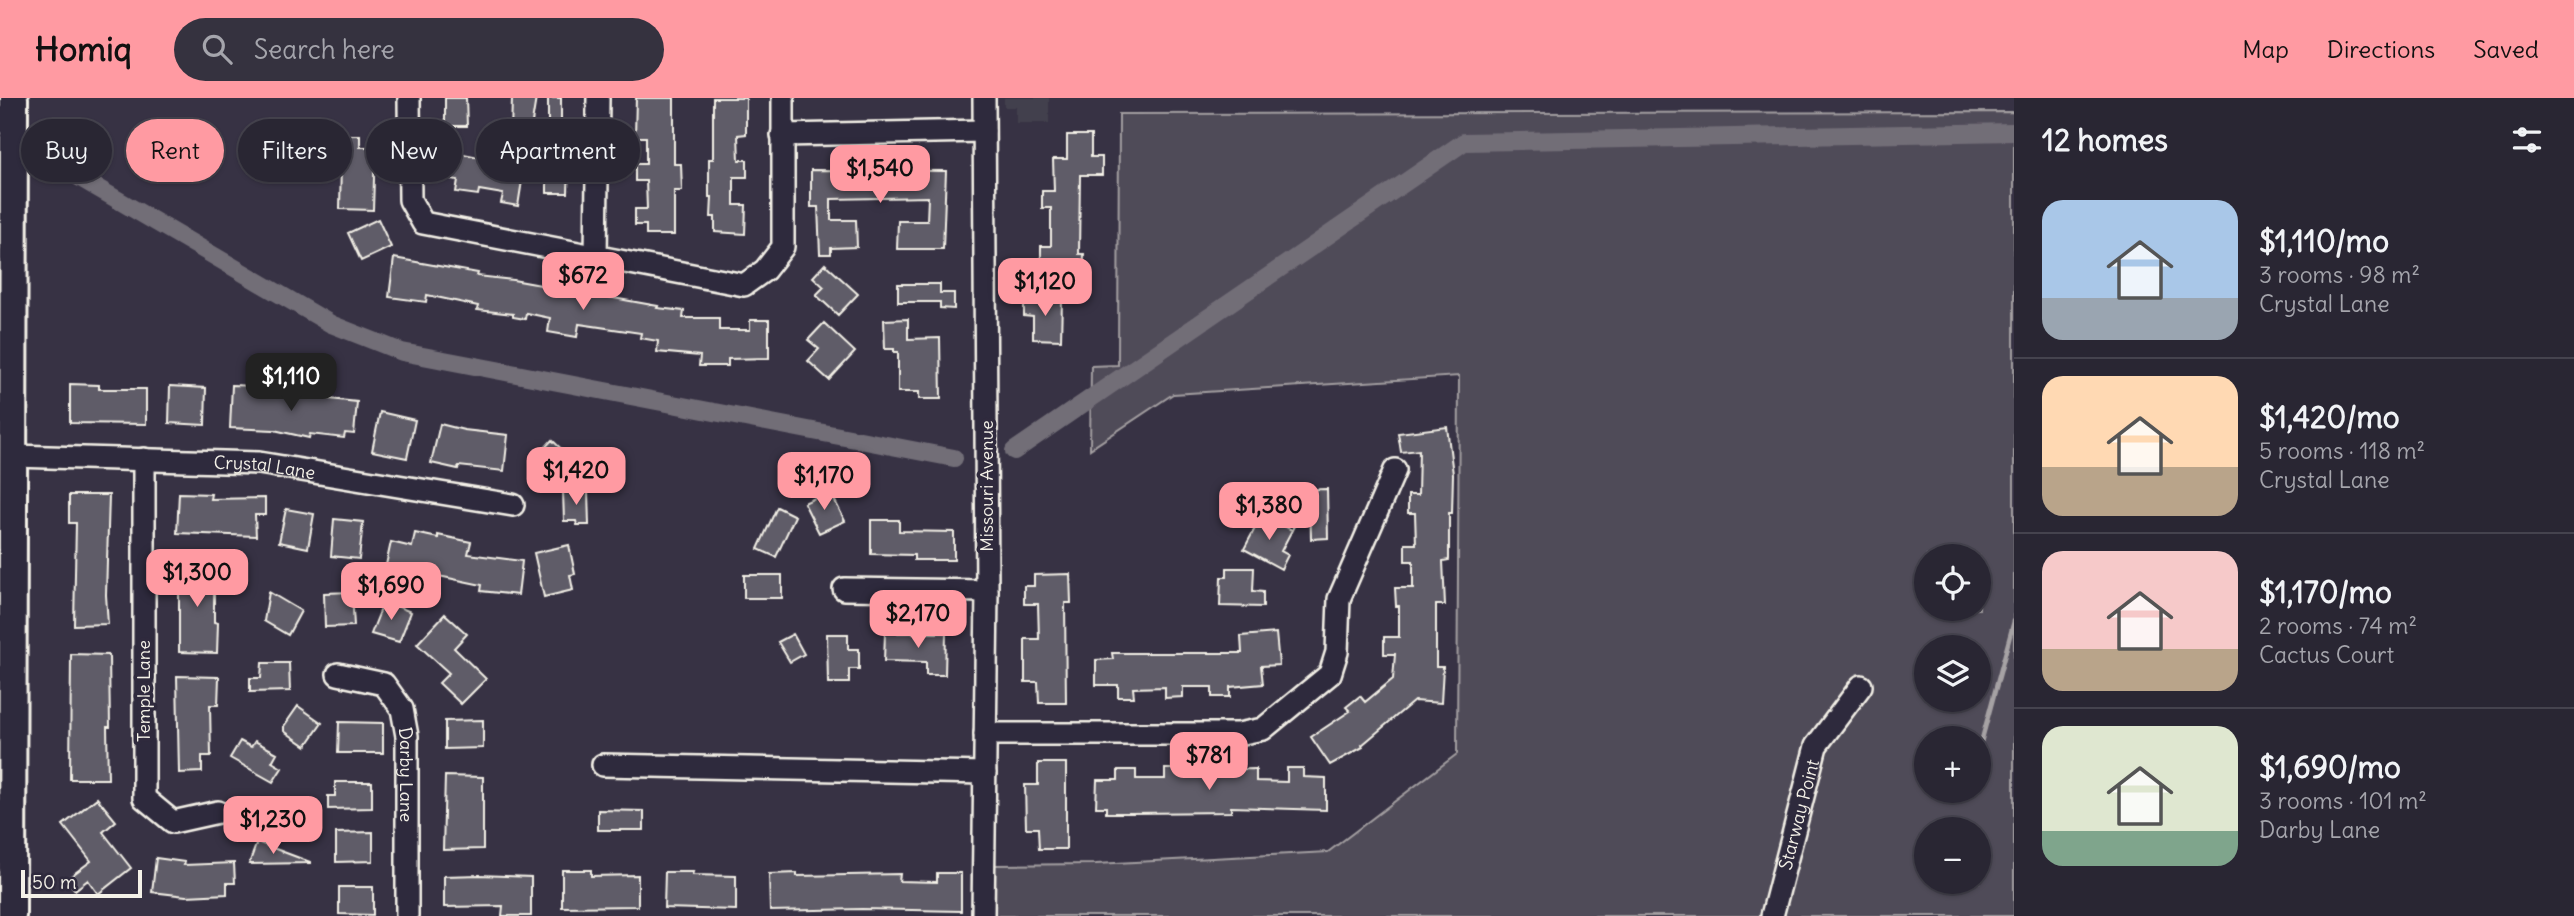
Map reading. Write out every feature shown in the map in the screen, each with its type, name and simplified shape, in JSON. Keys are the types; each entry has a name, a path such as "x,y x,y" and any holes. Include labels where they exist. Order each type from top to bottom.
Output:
{"main road":[{"path":"12,916 13,98"}],"street":[{"path":"409,98 410,200 423,223 744,285 765,270 783,247 783,98"},
{"path":"596,257 598,98"},
{"name":"Missouri Avenue","path":"983,916 986,591 984,98"},
{"path":"782,135 984,131"},
{"name":"Crystal Lane","path":"13,456 259,463 513,505"},
{"name":"Temple Lane","path":"144,458 144,798 173,822 218,812"},
{"path":"985,734 1238,734 1263,729 1330,674 1338,652 1339,599 1395,470"},
{"path":"844,590 986,591"},
{"name":"Darby Lane","path":"338,674 384,684 402,709 407,736 407,916"},
{"name":"Starway Point","path":"1772,916 1816,746 1861,686"},
{"path":"603,765 985,773"}],"shaded area":[{"path":"1004,98 1049,98 1049,123 1016,123 1016,107 1004,107"},
{"path":"2014,112 2014,916 993,916 993,865 1096,864 1328,852 1457,754 1459,376 1173,394 1090,449 1091,366 1118,365 1119,114"}],"building":[{"path":"445,98 466,98 467,126 462,126 462,119 445,119"},
{"path":"512,98 536,98 533,119 511,119"},
{"path":"548,98 561,98 561,119 548,119"},
{"path":"636,98 674,98 674,164 681,164 682,191 674,191 674,235 646,235 646,225 635,225 635,209 647,209 646,181 640,181 640,164 646,164 646,137 640,137 640,119 635,119"},
{"path":"713,98 746,98 746,134 738,135 739,160 747,160 747,177 734,177 734,205 746,205 745,234 715,232 715,217 711,217 709,159 713,159"},
{"path":"352,135 360,135 360,147 366,147 366,182 374,182 373,210 340,209 341,182 352,182"},
{"path":"1067,135 1091,135 1091,157 1102,157 1102,175 1080,175 1079,254 1084,254 1083,285 1057,285 1053,262 1041,262 1041,246 1051,246 1051,208 1042,208 1042,191 1054,191 1053,159 1067,159"},
{"path":"462,154 476,156 476,182 522,182 518,206 501,203 503,194 479,190 478,195 456,192 458,182 462,182"},
{"path":"811,170 946,171 943,249 897,249 898,221 927,221 928,197 831,199 831,220 856,220 857,247 831,248 831,254 820,254 818,207 811,207"},
{"path":"547,182 568,182 568,193 547,193"},
{"path":"378,219 391,247 361,261 348,233"},
{"path":"394,258 478,273 477,276 684,311 683,318 719,318 719,330 750,330 750,320 769,320 769,358 728,359 728,366 699,366 700,356 657,352 658,341 640,338 641,333 579,324 577,337 548,332 550,318 526,313 525,319 513,317 513,314 477,310 478,306 427,295 426,302 389,297"},
{"path":"825,264 858,294 838,315 816,295 824,287 813,277"},
{"path":"898,284 940,284 940,293 954,293 954,309 940,308 940,302 898,302"},
{"path":"1024,300 1062,300 1061,340 1033,339 1033,317 1024,316"},
{"path":"908,319 908,339 940,338 941,399 919,399 919,392 898,392 898,352 885,349 884,320"},
{"path":"824,323 855,352 829,380 808,361 819,349 808,340"},
{"path":"70,384 99,385 99,389 146,389 146,424 70,423"},
{"path":"232,385 256,386 311,397 357,402 354,434 345,433 344,438 310,434 309,438 274,430 230,428"},
{"path":"170,386 206,388 205,425 169,423"},
{"path":"380,412 415,420 407,458 372,451"},
{"path":"440,424 508,435 504,471 459,466 458,469 431,463"},
{"path":"1447,427 1453,474 1452,513 1449,513 1449,560 1443,561 1445,605 1436,605 1436,667 1443,667 1441,703 1414,701 1362,745 1363,747 1330,765 1311,737 1350,711 1346,707 1360,696 1365,702 1393,679 1395,654 1384,654 1384,637 1399,637 1399,606 1396,606 1395,588 1413,588 1413,561 1405,561 1405,544 1416,544 1415,513 1408,513 1408,495 1418,495 1419,450 1401,452 1398,433"},
{"path":"552,440 573,460 551,483 531,463"},
{"path":"1327,489 1328,538 1311,539 1310,498 1293,528 1293,490"},
{"path":"563,491 588,491 589,525 564,521"},
{"path":"830,491 845,521 819,533 804,503"},
{"path":"179,493 211,494 210,499 265,498 265,515 255,515 256,536 177,533"},
{"path":"69,495 109,495 106,595 108,624 74,625 76,523 69,523"},
{"path":"777,507 795,516 776,557 758,549"},
{"path":"286,509 314,514 308,548 279,542"},
{"path":"1262,515 1292,530 1281,551 1288,555 1281,569 1244,549"},
{"path":"334,519 363,522 359,559 331,556"},
{"path":"871,520 899,520 899,531 954,532 954,560 914,560 914,555 871,554"},
{"path":"415,533 471,542 468,554 522,561 518,595 481,591 482,585 386,565 391,542 412,547"},
{"path":"569,545 575,574 570,575 573,590 544,597 534,553"},
{"path":"179,561 202,561 202,571 214,571 217,653 179,652"},
{"path":"1227,568 1254,568 1253,591 1263,592 1263,607 1220,606 1221,577 1227,577"},
{"path":"1070,574 1071,603 1065,603 1066,703 1039,703 1038,682 1025,682 1025,639 1039,639 1038,604 1024,604 1024,586 1034,586 1034,575"},
{"path":"744,575 782,575 782,598 744,598"},
{"path":"269,592 301,611 288,635 264,621"},
{"path":"352,592 354,626 325,627 324,593"},
{"path":"384,601 411,612 399,642 371,634"},
{"path":"445,614 467,634 454,648 486,679 461,704 439,683 449,673 417,644"},
{"path":"885,633 946,633 945,675 926,675 926,662 884,661"},
{"path":"1276,633 1279,665 1261,666 1263,684 1230,687 1230,697 1212,697 1212,687 1183,687 1183,697 1165,698 1165,687 1133,688 1134,697 1118,697 1118,685 1096,685 1096,660 1113,659 1112,653 1242,653 1241,636"},
{"path":"793,634 804,654 790,662 778,642"},
{"path":"827,634 848,634 848,649 859,649 859,669 849,669 849,683 828,683"},
{"path":"71,654 109,655 108,779 70,779"},
{"path":"262,663 289,663 290,691 250,692 250,678 261,678"},
{"path":"177,676 219,677 218,705 210,705 211,756 202,756 202,772 179,773"},
{"path":"298,706 322,723 306,746 284,731 284,726"},
{"path":"483,720 483,748 445,749 445,721"},
{"path":"339,722 383,723 383,753 338,753"},
{"path":"240,741 251,747 255,741 277,753 272,762 282,768 273,782 230,758"},
{"path":"1038,763 1066,763 1066,849 1039,849 1038,828 1026,828 1025,785 1038,785"},
{"path":"1287,768 1303,768 1303,777 1326,778 1326,810 1231,807 1231,812 1106,813 1106,807 1096,807 1097,780 1118,780 1118,770 1136,770 1136,779 1165,779 1165,769 1182,769 1182,776 1212,774 1212,770 1256,769 1256,781 1287,782"},
{"path":"445,776 483,777 483,849 443,850"},
{"path":"335,782 372,782 372,808 328,809 328,796 335,796"},
{"path":"97,798 116,821 103,832 131,868 98,894 88,880 75,890 67,879 91,861 63,825"},
{"path":"268,800 299,800 299,829 267,828"},
{"path":"598,810 644,811 644,830 598,830"},
{"path":"373,832 373,861 336,862 336,833"},
{"path":"257,842 310,862 310,863 249,864"},
{"path":"156,858 185,862 184,865 234,863 235,883 227,883 227,894 186,896 152,892"},
{"path":"562,870 591,870 591,876 638,875 638,906 562,907"},
{"path":"665,872 736,876 736,910 664,908"},
{"path":"797,873 797,876 900,874 899,881 937,882 937,873 961,873 961,911 770,911 769,874"},
{"path":"444,876 531,877 531,916 502,916 503,906 444,907"},
{"path":"339,887 373,887 373,915 339,914"}],"waterway":[{"path":"1014,451 1464,142 2014,132"},
{"path":"87,182 331,324 402,352 954,458"},
{"path":"1986,726 2014,621"}]}
